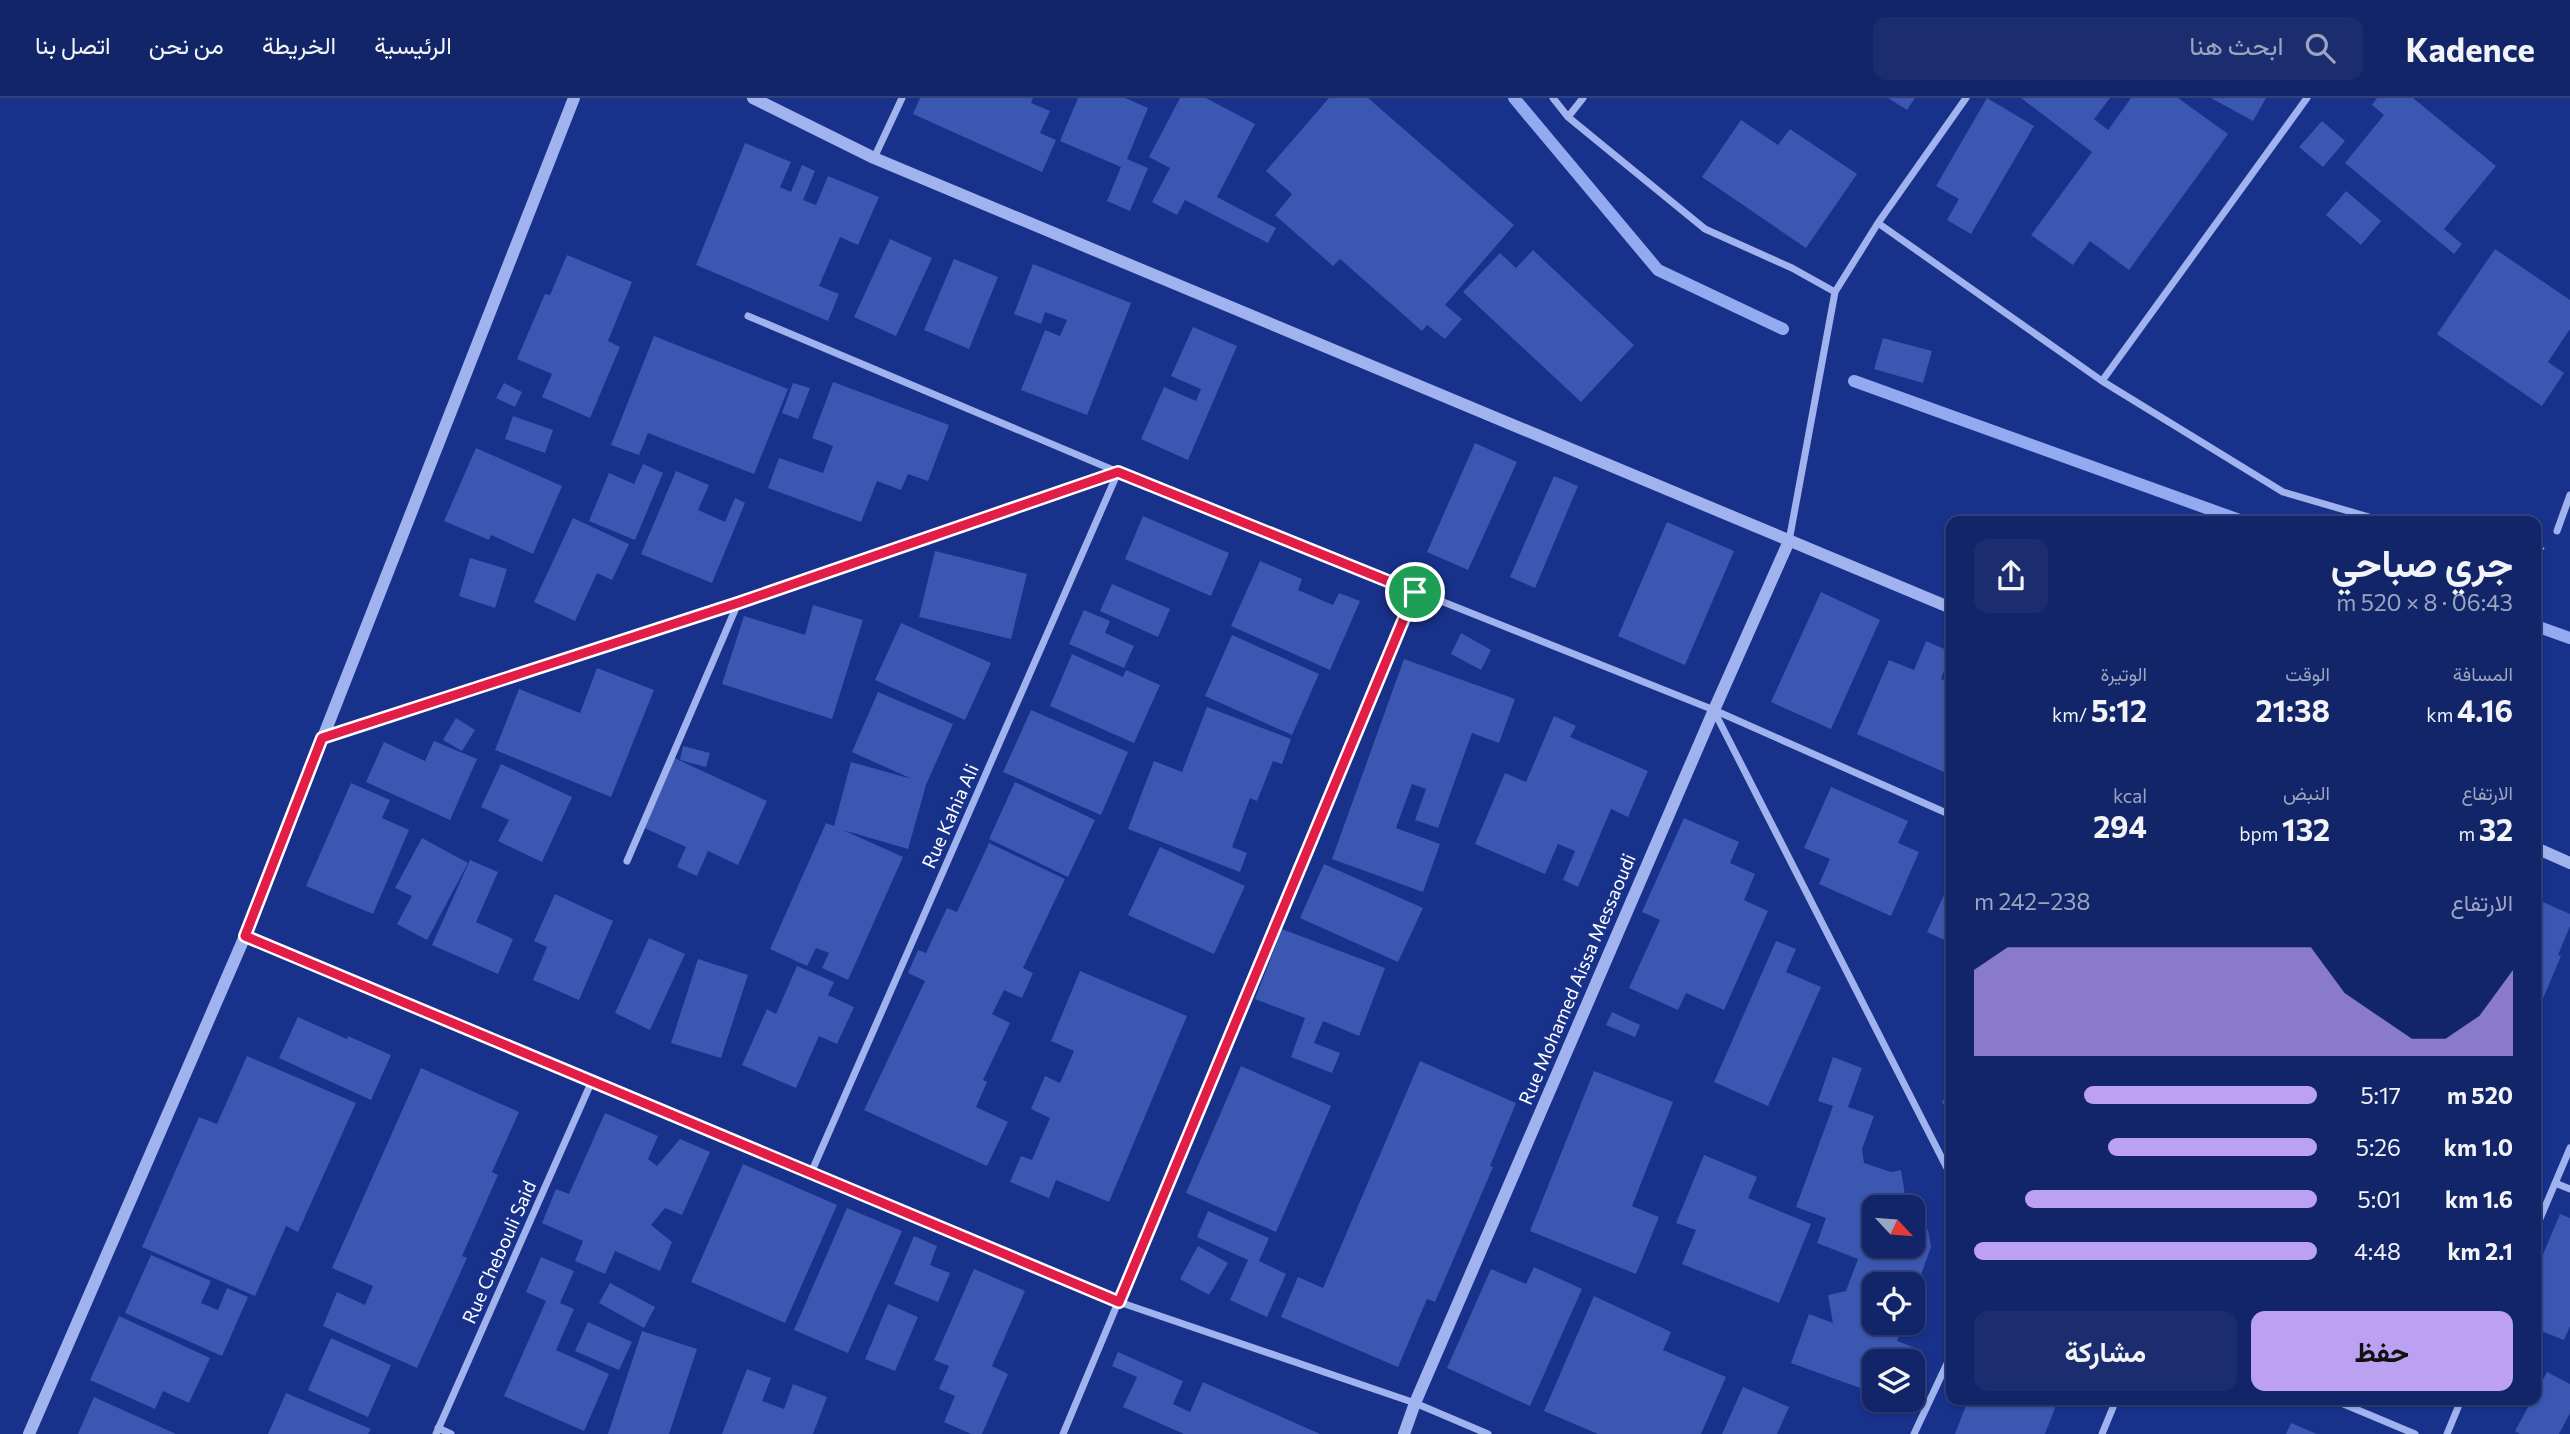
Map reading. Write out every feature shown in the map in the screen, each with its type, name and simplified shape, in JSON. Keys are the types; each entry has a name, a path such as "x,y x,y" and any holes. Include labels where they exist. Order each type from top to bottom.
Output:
{"street":[{"path":"29,1434 245,936 574,98"},
{"path":"753,98 874,158 1946,606"},
{"path":"874,158 902,98"},
{"path":"1553,98 1568,117 1704,229 1792,268 1835,292"},
{"path":"1568,117 1583,98"},
{"path":"1789,541 1835,292 1878,223 1966,98"},
{"path":"2102,381 2306,98"},
{"path":"1878,223 2102,381 2283,492 2365,516"},
{"path":"748,316 1118,472 1714,710 1946,813"},
{"path":"322,738 738,603 1118,472"},
{"name":"Rue Kahia Ali","path":"811,1174 1118,472"},
{"path":"2557,531 2570,495"},
{"name":"Rue Mohamed Aissa Messaoudi","path":"1404,1434 1415,1403 1789,541"},
{"path":"1063,1434 1415,592"},
{"path":"627,861 738,603"},
{"path":"1714,710 1946,1166"},
{"path":"2541,850 2570,863"},
{"path":"245,936 1119,1302 1415,1403 1488,1434"},
{"name":"Rue Chebouli Said","path":"437,1431 591,1083"},
{"path":"2541,1216 2570,1148"},
{"path":"2555,1183 2570,1189"},
{"path":"1914,1434 1946,1366"},
{"path":"2102,1434 2114,1405"},
{"path":"2346,1405 2415,1434"},
{"path":"2447,1434 2459,1405"},
{"path":"437,1431 452,1434"}],"building":[{"path":"920,98 1033,98 1031,103 1050,111 1040,133 1056,140 1042,172 913,114"},
{"path":"1078,98 1125,98 1148,108 1127,159 1148,168 1130,211 1107,201 1121,167 1060,141"},
{"path":"1180,98 1206,98 1255,124 1217,197 1276,228 1268,243 1185,200 1177,215 1152,202 1170,168 1149,157"},
{"path":"1329,98 1368,98 1514,225 1445,305 1462,319 1445,339 1427,325 1422,331 1340,259 1333,266 1275,215 1292,194 1266,171"},
{"path":"1888,98 1915,98 1907,110"},
{"path":"1987,98 2034,126 1971,234 1947,220 1959,199 1936,186"},
{"path":"2021,98 2110,98 2094,119 2108,130 2131,98 2178,98 2228,134 2129,270 2090,241 2073,265 2031,235 2092,152"},
{"path":"2211,98 2266,98 2253,121"},
{"path":"2377,98 2413,98 2496,166 2444,229 2462,244 2454,254 2345,163 2384,115 2372,105"},
{"path":"1741,120 1778,145 1790,129 1857,174 1806,248 1702,177"},
{"path":"2322,121 2345,141 2323,167 2299,147"},
{"path":"745,143 791,162 780,187 791,192 802,165 815,171 803,200 816,205 828,176 879,197 858,245 840,237 819,286 839,294 828,321 696,265"},
{"path":"2346,191 2381,221 2361,245 2326,215"},
{"path":"890,239 932,258 896,336 854,317"},
{"path":"2495,249 2570,300 2570,329 2548,362 2564,373 2542,406 2437,334"},
{"path":"1533,250 1634,345 1581,402 1463,292 1500,253 1516,268"},
{"path":"567,255 632,282 608,341 620,347 590,418 542,397 552,374 517,359 545,294 550,295"},
{"path":"954,259 998,277 969,349 924,330"},
{"path":"1033,264 1131,303 1087,415 1021,390 1045,330 1060,336 1067,320 1045,312 1041,324 1014,314"},
{"path":"1193,327 1237,346 1188,460 1141,439 1164,387 1196,401 1201,389 1171,376"},
{"path":"654,336 788,389 754,474 648,433 639,455 611,445"},
{"path":"1883,338 1932,351 1923,383 1874,369"},
{"path":"833,382 949,425 928,481 908,474 901,490 877,481 861,522 768,488 779,458 823,473 833,446 812,438"},
{"path":"504,383 522,392 515,407 496,398"},
{"path":"793,383 810,388 798,419 782,413"},
{"path":"513,416 553,430 545,453 505,439"},
{"path":"1475,443 1517,462 1468,570 1427,552"},
{"path":"476,448 562,486 533,554 491,535 489,540 444,521"},
{"path":"643,464 663,473 635,540 589,521 609,473 634,484"},
{"path":"676,471 709,485 698,510 725,522 735,498 745,503 712,583 641,554"},
{"path":"1554,476 1578,486 1535,588 1510,577"},
{"path":"1143,516 1229,553 1211,596 1125,559"},
{"path":"573,518 629,544 612,580 597,573 575,621 534,602"},
{"path":"1667,522 1734,551 1685,665 1618,636"},
{"path":"935,551 1027,574 1011,639 919,617"},
{"path":"470,558 507,569 495,608 459,596"},
{"path":"1260,561 1302,579 1298,590 1333,605 1339,593 1360,601 1330,670 1231,626"},
{"path":"1112,584 1170,609 1158,637 1100,611"},
{"path":"1821,592 1880,620 1831,729 1771,702"},
{"path":"813,605 863,620 832,719 722,684 744,616 805,635"},
{"path":"1084,610 1110,621 1105,633 1134,646 1124,668 1069,644"},
{"path":"901,623 991,663 965,720 875,680"},
{"path":"1461,633 1491,650 1481,670 1451,654"},
{"path":"1232,635 1319,674 1292,735 1205,696"},
{"path":"1926,641 1946,650 1946,666 1941,679 1946,681 1946,773 1857,734 1889,660 1914,670"},
{"path":"1072,654 1123,677 1126,670 1160,685 1134,743 1050,706"},
{"path":"1404,659 1515,699 1499,743 1472,733 1438,828 1415,820 1426,789 1412,784 1396,828 1440,844 1423,892 1332,859"},
{"path":"597,668 654,690 611,797 495,750 519,689 580,713"},
{"path":"878,692 953,724 926,785 908,849 843,830 903,857 848,980 822,968 829,953 816,948 807,966 770,949 826,823 834,826 851,762 912,779 852,752"},
{"path":"1207,707 1291,739 1282,764 1273,761 1257,801 1250,798 1232,847 1247,853 1240,872 1128,829 1154,761 1182,772"},
{"path":"1031,710 1128,752 1101,815 1003,772"},
{"path":"1554,716 1576,726 1570,737 1648,771 1628,817 1611,809 1578,887 1563,880 1575,851 1558,844 1545,874 1475,844 1505,773 1526,782"},
{"path":"456,718 475,730 462,751 443,740"},
{"path":"434,741 477,759 450,820 366,782 384,742 425,761"},
{"path":"683,746 710,753 706,767 680,760"},
{"path":"672,757 767,801 738,865 708,851 697,876 677,867 686,847 640,826"},
{"path":"501,764 572,797 542,862 498,841 509,820 481,807"},
{"path":"1015,782 1095,820 1068,877 989,839"},
{"path":"351,783 390,800 382,818 409,830 373,914 306,886"},
{"path":"1831,787 1908,821 1898,843 1919,852 1891,916 1819,884 1830,859 1804,848"},
{"path":"1684,818 1739,842 1730,863 1755,874 1744,900 1768,911 1724,1010 1686,993 1678,1010 1629,988 1660,920 1642,912"},
{"path":"422,838 468,863 427,940 397,924 412,896 395,888"},
{"path":"989,843 1065,879 1023,968 1033,973 1022,998 1004,990 992,1014 1010,1023 983,1080 987,1082 976,1107 1008,1122 987,1166 864,1110 925,981 908,973 918,950 926,953 947,908 957,912"},
{"path":"1160,847 1245,886 1214,954 1128,915"},
{"path":"470,860 498,872 476,922 513,939 498,974 432,945"},
{"path":"1324,864 1423,908 1398,962 1300,918"},
{"path":"1946,891 1946,941 1927,932"},
{"path":"555,894 613,921 579,1000 533,980 547,947 534,941"},
{"path":"2541,901 2570,914 2570,926 2558,955 2561,956 2541,1003"},
{"path":"1282,929 1385,968 1359,1036 1323,1021 1314,1043 1340,1053 1332,1073 1291,1057 1305,1018 1255,999"},
{"path":"649,938 685,954 650,1030 615,1013"},
{"path":"1776,941 1796,949 1786,972 1821,987 1768,1106 1714,1082"},
{"path":"698,959 748,975 721,1058 671,1043"},
{"path":"797,966 834,982 828,995 854,1007 837,1044 819,1036 796,1088 742,1065 767,1009 776,1014"},
{"path":"1080,971 1187,1016 1109,1202 1056,1180 1049,1198 1010,1182 1021,1156 1032,1160 1050,1118 1031,1109 1045,1076 1060,1083 1074,1051 1051,1041"},
{"path":"1612,1012 1640,1025 1635,1037 1606,1025"},
{"path":"298,1017 391,1055 371,1100 279,1058"},
{"path":"247,1056 356,1103 298,1232 286,1226 255,1296 142,1247 199,1117 217,1124"},
{"path":"1833,1057 1862,1068 1848,1107 1874,1116 1862,1149 1864,1163 1891,1172 1901,1170 1905,1195 1862,1195 1862,1258 1925,1258 1925,1229 1928,1230 1931,1247 1922,1272 1862,1272 1862,1335 1899,1335 1897,1341 1918,1349 1862,1349 1862,1389 1791,1363 1809,1314 1833,1323 1828,1295 1846,1291 1858,1259 1817,1243 1826,1218 1796,1207 1833,1106 1818,1101"},
{"path":"1420,1061 1516,1103 1490,1166 1493,1167 1435,1302 1427,1299 1398,1367 1281,1317 1298,1277 1323,1288"},
{"path":"1241,1066 1331,1106 1276,1232 1186,1193"},
{"path":"421,1068 519,1112 492,1172 498,1175 462,1256 467,1258 417,1368 323,1326 337,1292 365,1305 373,1286 332,1268"},
{"path":"1594,1071 1673,1102 1632,1206 1659,1217 1636,1274 1530,1231"},
{"path":"605,1113 658,1136 648,1159 657,1166 680,1139 710,1152 682,1215 665,1208 651,1225 672,1242 660,1271 615,1251 605,1274 575,1261 583,1241 542,1223 556,1189 569,1194"},
{"path":"1704,1155 1757,1177 1748,1198 1811,1224 1779,1303 1682,1264 1696,1230 1676,1223"},
{"path":"743,1164 837,1205 785,1323 691,1282"},
{"path":"847,1208 902,1231 848,1353 794,1330"},
{"path":"1208,1211 1269,1238 1259,1261 1286,1274 1267,1317 1230,1300 1248,1260 1197,1237"},
{"path":"2560,1214 2570,1218 2570,1326 2564,1340 2541,1331 2541,1259"},
{"path":"914,1236 937,1246 930,1265 950,1273 938,1302 894,1284"},
{"path":"1198,1246 1228,1263 1209,1295 1180,1279"},
{"path":"151,1255 211,1281 201,1303 218,1310 227,1288 248,1297 222,1356 125,1313"},
{"path":"541,1257 574,1271 560,1303 574,1309 556,1350 609,1374 584,1431 504,1396 546,1301 526,1292"},
{"path":"1534,1267 1582,1289 1530,1406 1447,1368 1491,1269 1526,1284"},
{"path":"974,1269 1025,1291 992,1366 1008,1374 982,1434 971,1434 944,1422 955,1396 939,1389 949,1366 934,1360"},
{"path":"610,1283 655,1307 644,1328 599,1303"},
{"path":"1594,1296 1671,1332 1663,1350 1726,1377 1701,1434 1598,1434 1544,1411"},
{"path":"888,1304 918,1317 895,1371 865,1359"},
{"path":"119,1316 210,1358 189,1403 163,1391 155,1409 90,1380"},
{"path":"588,1322 632,1342 619,1370 575,1351"},
{"path":"642,1331 697,1349 669,1434 608,1434"},
{"path":"331,1338 391,1365 368,1417 308,1390"},
{"path":"1118,1352 1183,1381 1173,1404 1190,1412 1203,1382 1320,1434 1184,1434 1123,1407 1137,1377 1112,1366"},
{"path":"747,1369 771,1378 762,1401 784,1409 793,1384 827,1397 813,1434 722,1434"},
{"path":"2547,1372 2570,1384 2570,1413 2559,1434 2520,1434 2515,1431 2529,1405 2541,1405 2541,1383"},
{"path":"1743,1387 1789,1407 1777,1434 1722,1434"},
{"path":"286,1393 371,1429 368,1434 268,1434"},
{"path":"94,1397 176,1434 78,1434"},
{"path":"1966,1405 2056,1405 2045,1434 1955,1434"},
{"path":"2291,1423 2317,1434 2286,1434"}],"waterway":[{"path":"1514,98 1658,270 1783,329"},
{"path":"1854,381 2228,516"},
{"path":"2541,628 2570,638"}],"route":[{"path":"1118,472 1415,592 1119,1302 245,936 322,738 738,603 1118,472"}]}
